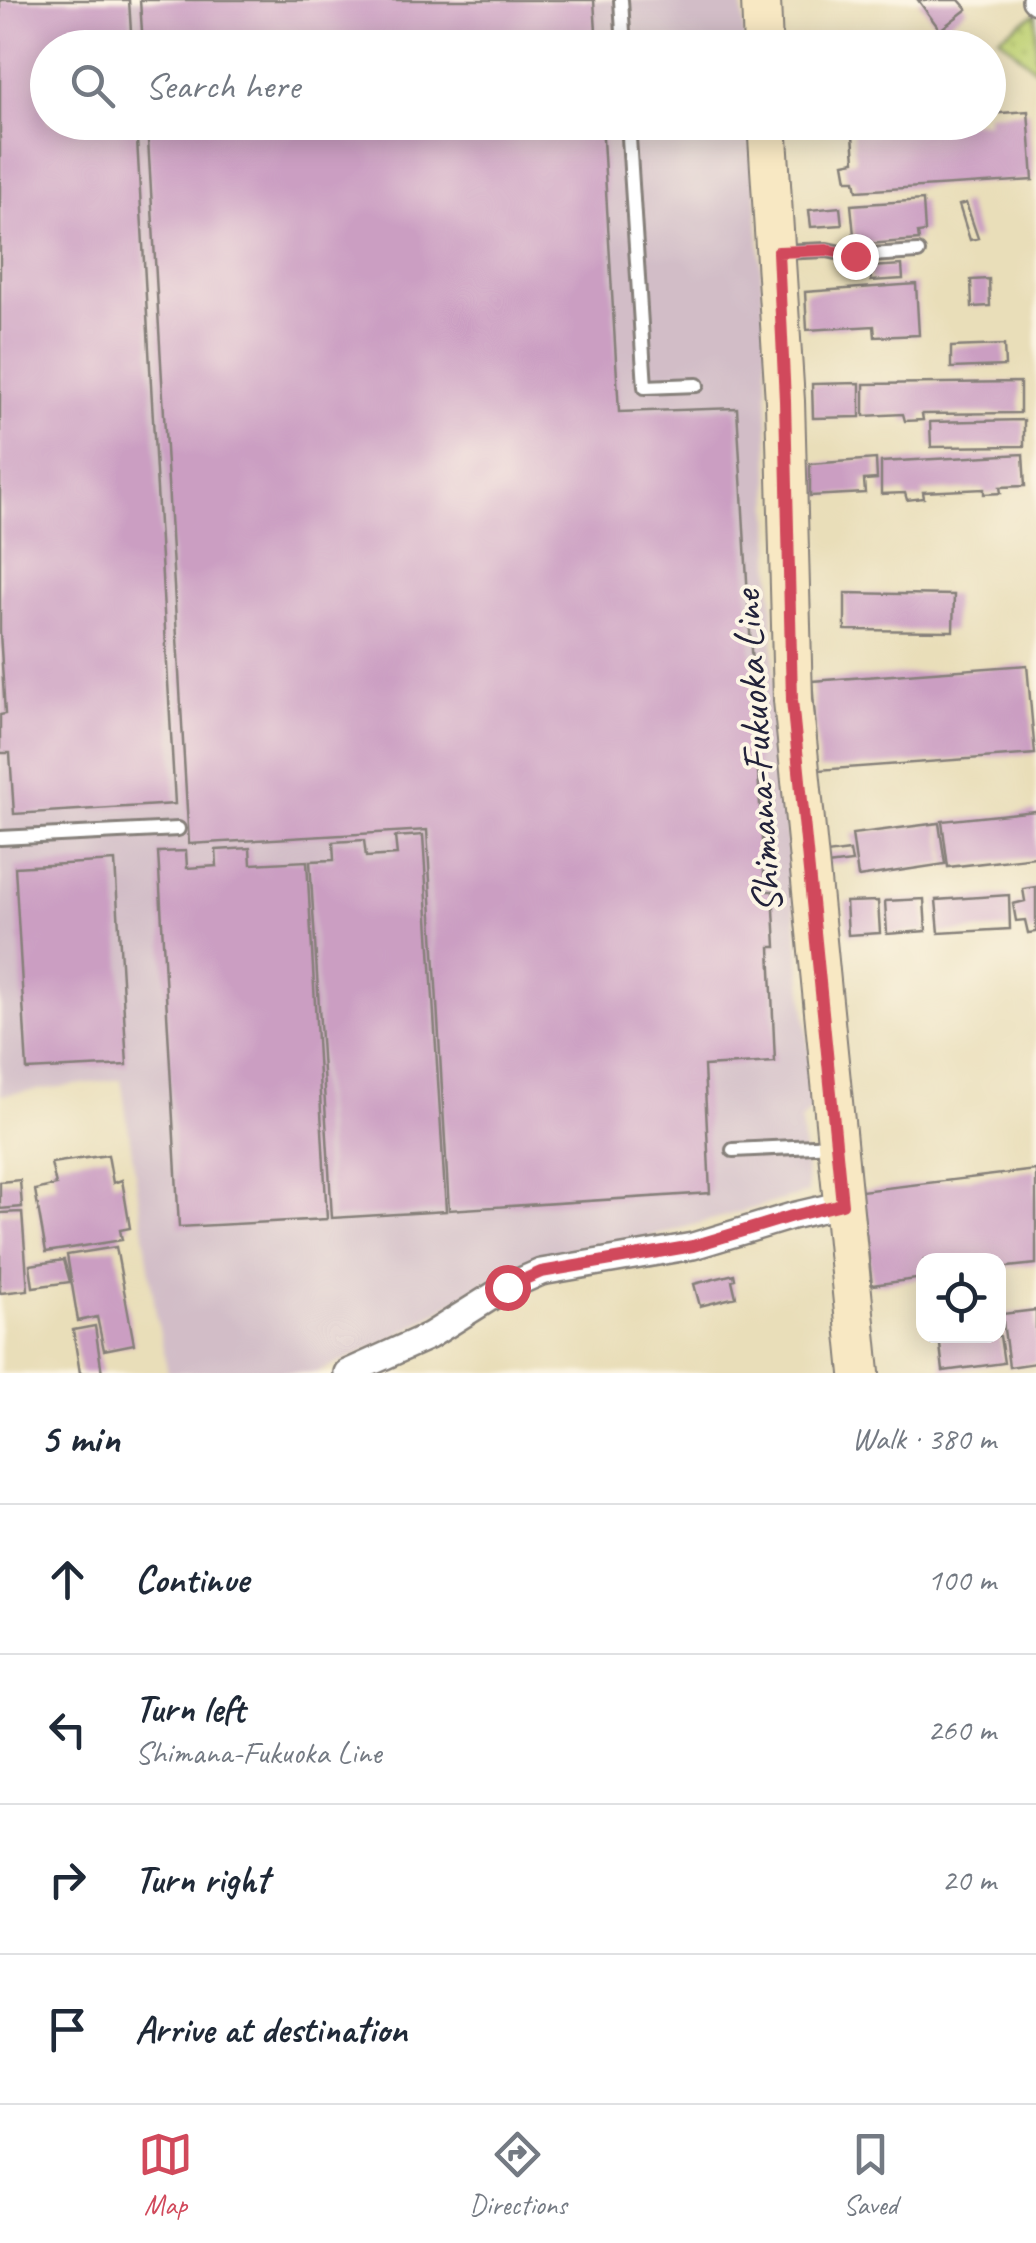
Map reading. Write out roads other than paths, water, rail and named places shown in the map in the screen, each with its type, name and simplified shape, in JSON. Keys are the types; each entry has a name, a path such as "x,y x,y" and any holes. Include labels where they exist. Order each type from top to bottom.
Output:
{"main road":[{"path":"760,0 762,30"},
{"name":"Shimana-Fukuoka Line","path":"769,140 785,401 792,700 860,1373"}],"street":[{"path":"347,1373 429,1336 507,1287 541,1272 693,1246 842,1204"}],"lane":[{"path":"620,0 622,30"},
{"path":"629,140 646,386 697,386"},
{"path":"778,252 827,250 855,256 918,252"},
{"path":"0,838 178,828"},
{"path":"733,1150 836,1145"}]}
